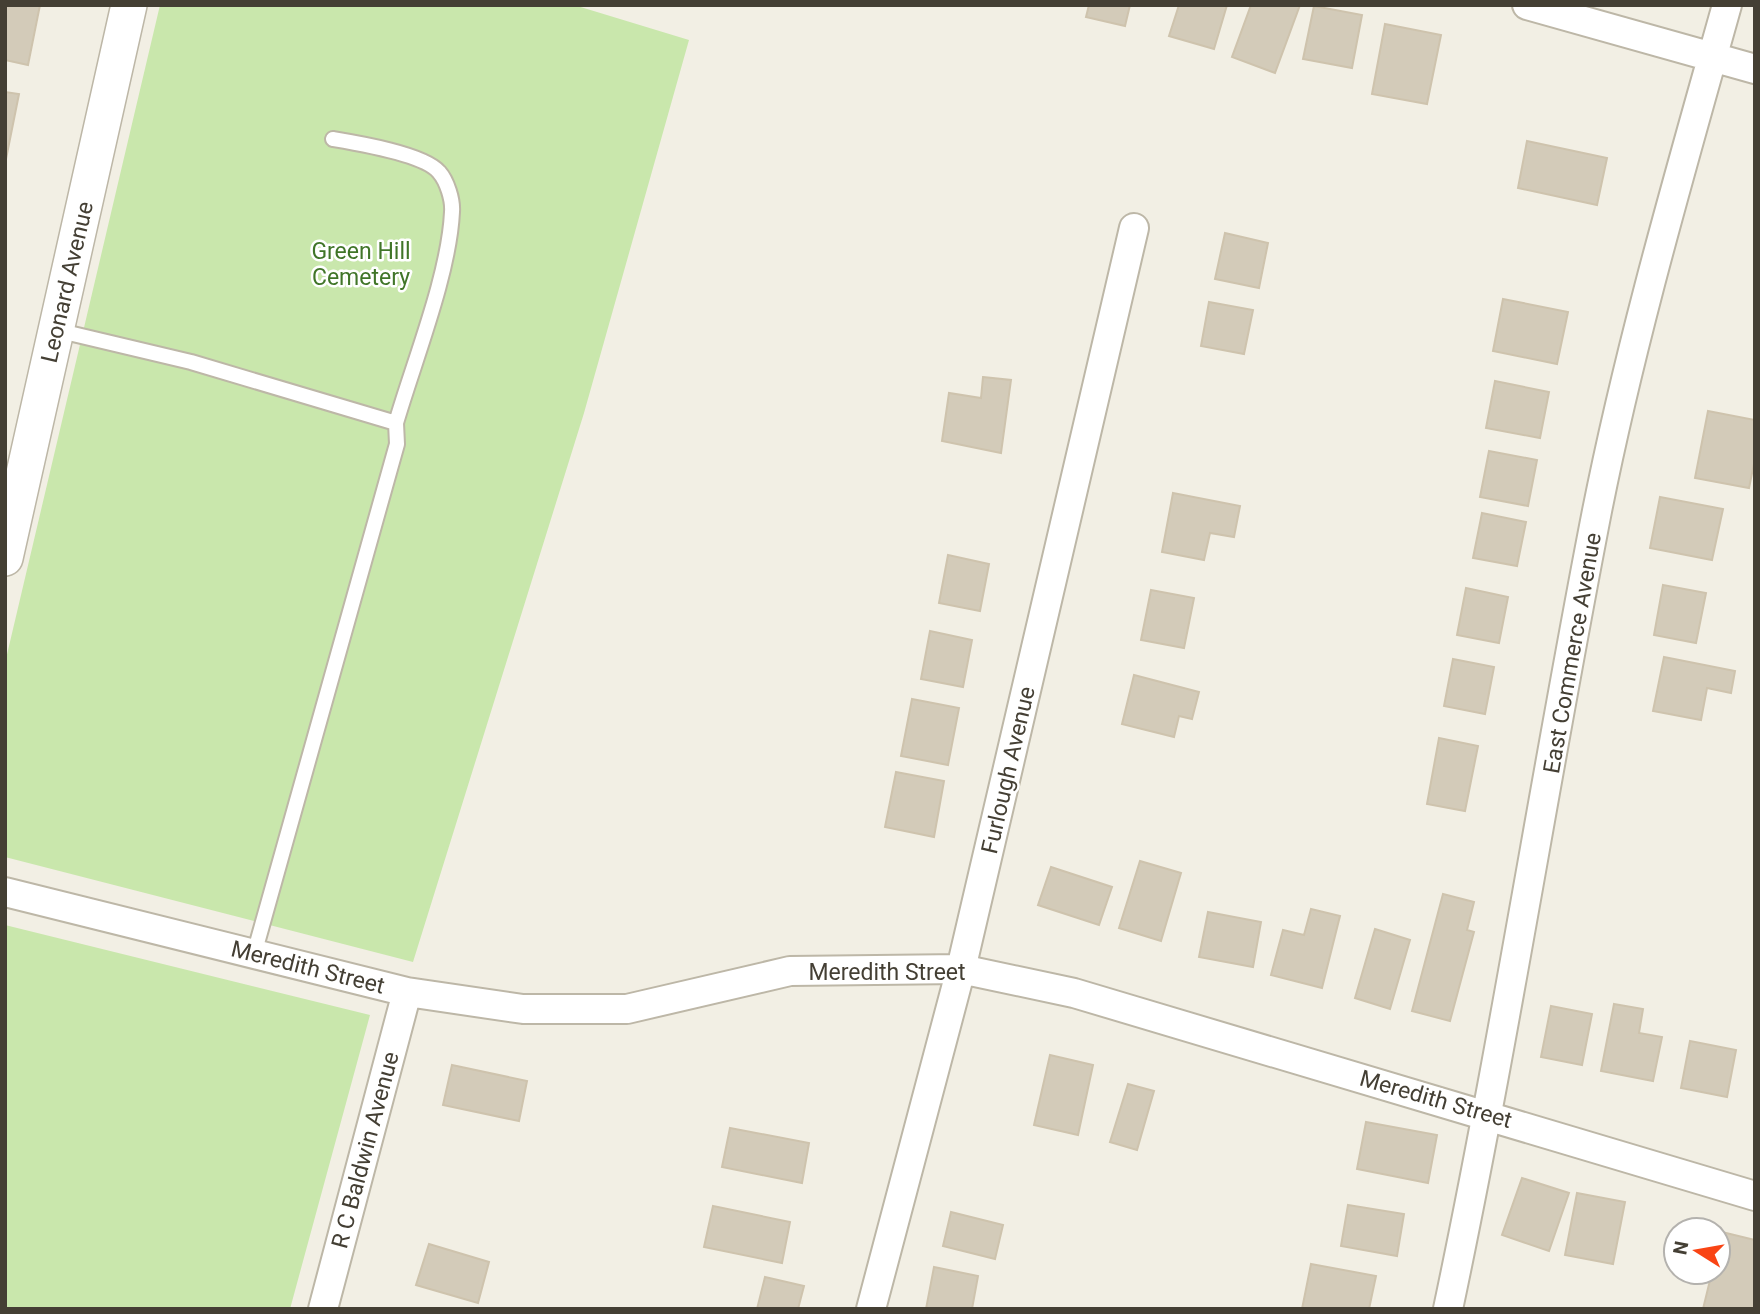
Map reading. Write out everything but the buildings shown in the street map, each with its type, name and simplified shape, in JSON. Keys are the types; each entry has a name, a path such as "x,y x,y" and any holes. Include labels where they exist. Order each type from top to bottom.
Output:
{"street":[{"name":"Leonard Avenue","path":"5,558 129,5"},
{"path":"1527,5 1712,60 1755,69"},
{"name":"East Commerce Avenue","path":"1448,1309 1489,1114 1600,497 1644,299 1727,5"},
{"name":"Furlough Avenue","path":"872,1309 961,970 1134,228"},
{"name":"Meredith Street","path":"5,892 407,992 523,1009 627,1009 790,971 961,970 1074,993 1489,1114 1755,1196"},
{"name":"R C Baldwin Avenue","path":"323,1309 407,992"}],"lane":[{"path":"254,954 397,444 396,423 444,261 452,210 448,190 438,171 390,149 334,139"},
{"path":"56,330 191,362 396,423"}],"green space":[{"name":"Green Hill Cemetery","path":"160,5 574,5 689,40 584,413 413,962 5,857 5,663"},
{"path":"5,925 370,1015 290,1309 5,1309"}]}
